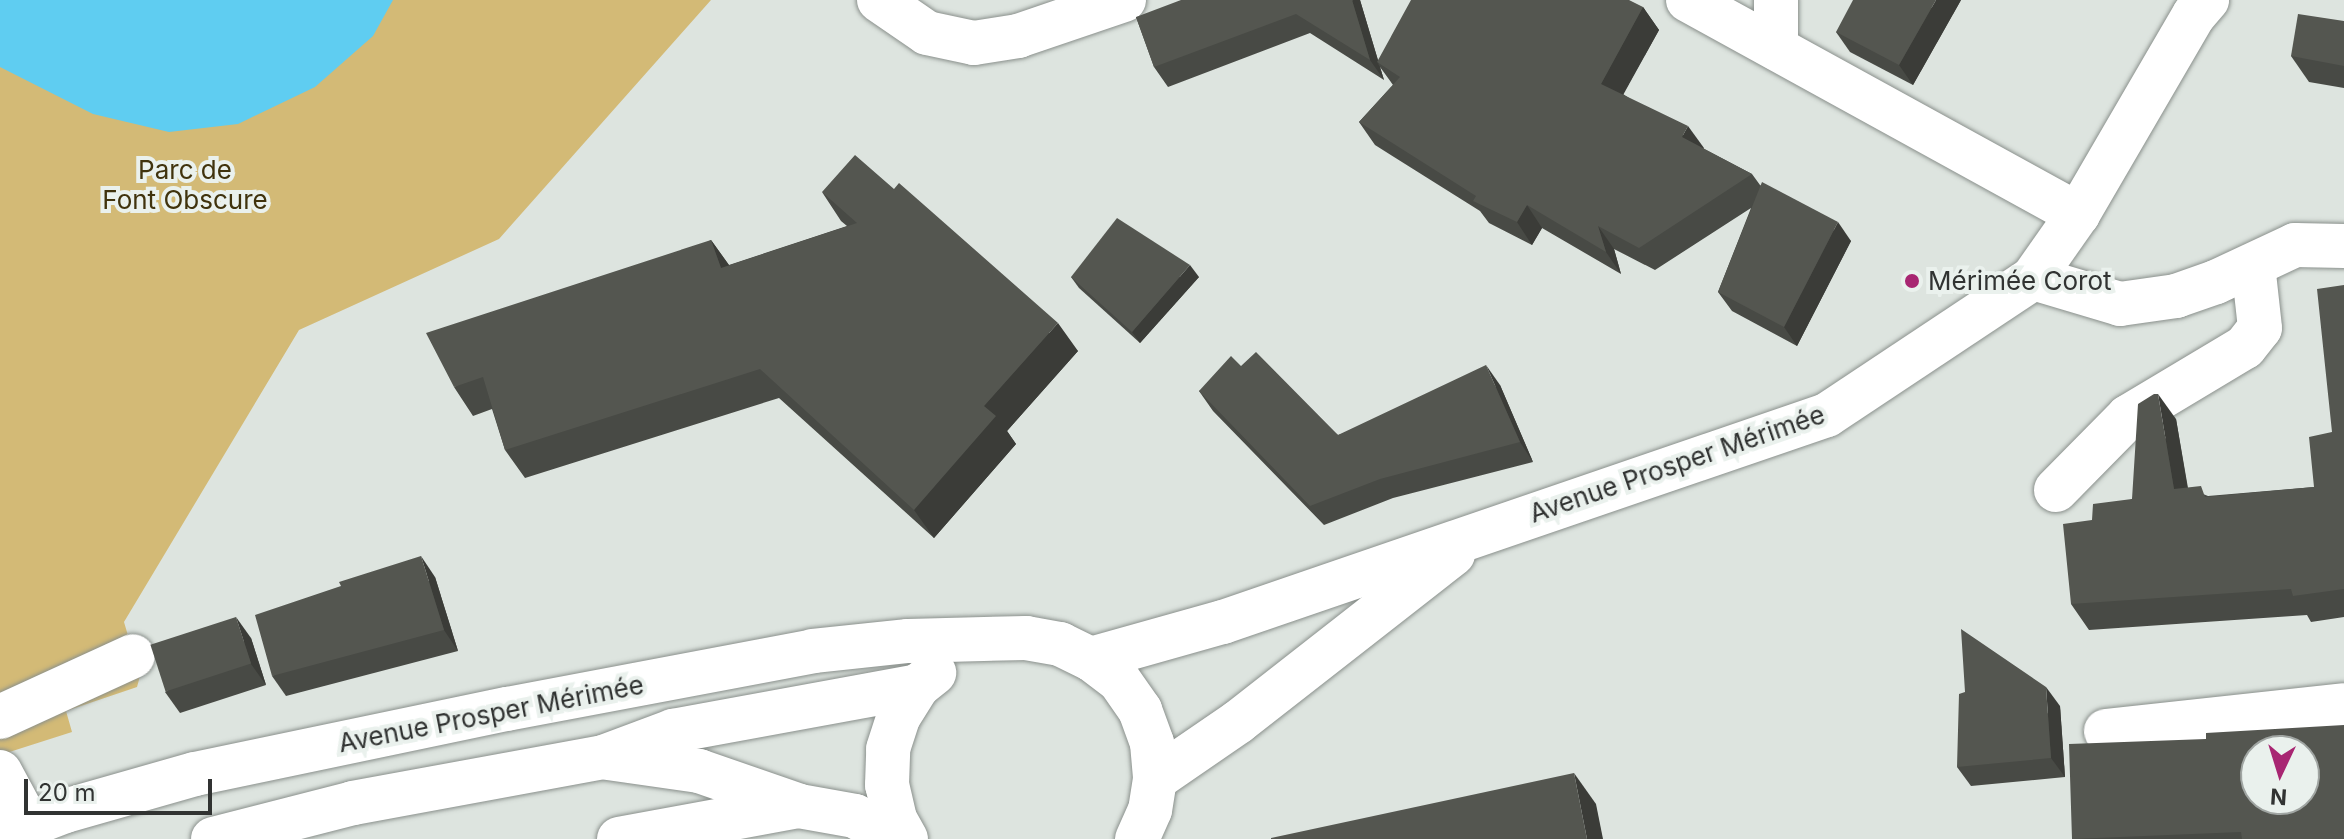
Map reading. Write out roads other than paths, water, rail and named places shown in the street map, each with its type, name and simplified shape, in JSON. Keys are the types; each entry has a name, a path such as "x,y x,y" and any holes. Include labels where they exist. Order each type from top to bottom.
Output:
{"street":[{"path":"879,0 927,33 974,43 1018,36 1124,0"},
{"path":"1688,0 2078,214"},
{"path":"1776,0 1776,48"},
{"name":"Avenue Prosper Mérimée","path":"1091,659 1211,626 1827,415 2033,278 2078,214 2194,15 2207,0"},
{"path":"2033,278 2120,304 2176,296 2295,245 2344,246"},
{"path":"2056,490 2128,417 2245,347 2260,328 2253,265"},
{"name":"Avenue Prosper Mérimée","path":"1155,779 1238,722 1482,531"},
{"name":"Avenue Prosper Mérimée","path":"14,830 195,774 522,706 813,651 908,641 1026,638 1060,644 1091,659 1119,680 1140,710 1152,743 1155,779 1150,810 1137,839"},
{"name":"Avenue Prosper Mérimée","path":"906,839 895,819 887,785 888,749 899,716 918,686 951,658 991,641"},
{"path":"0,717 133,656"},
{"path":"213,839 353,803 603,757 673,731 918,686"},
{"path":"2106,731 2344,705"},
{"path":"603,757 699,771 799,806 855,816 894,839"},
{"path":"0,772 14,830"},
{"path":"619,839 799,806"}],"water":[{"path":"0,0 393,0 373,36 315,87 238,124 169,132 93,114 0,67"}],"place":[{"name":"Mérimée Corot","path":"1912,281"}],"park label":[{"name":"Parc de Font Obscure","path":"185,185"}]}
